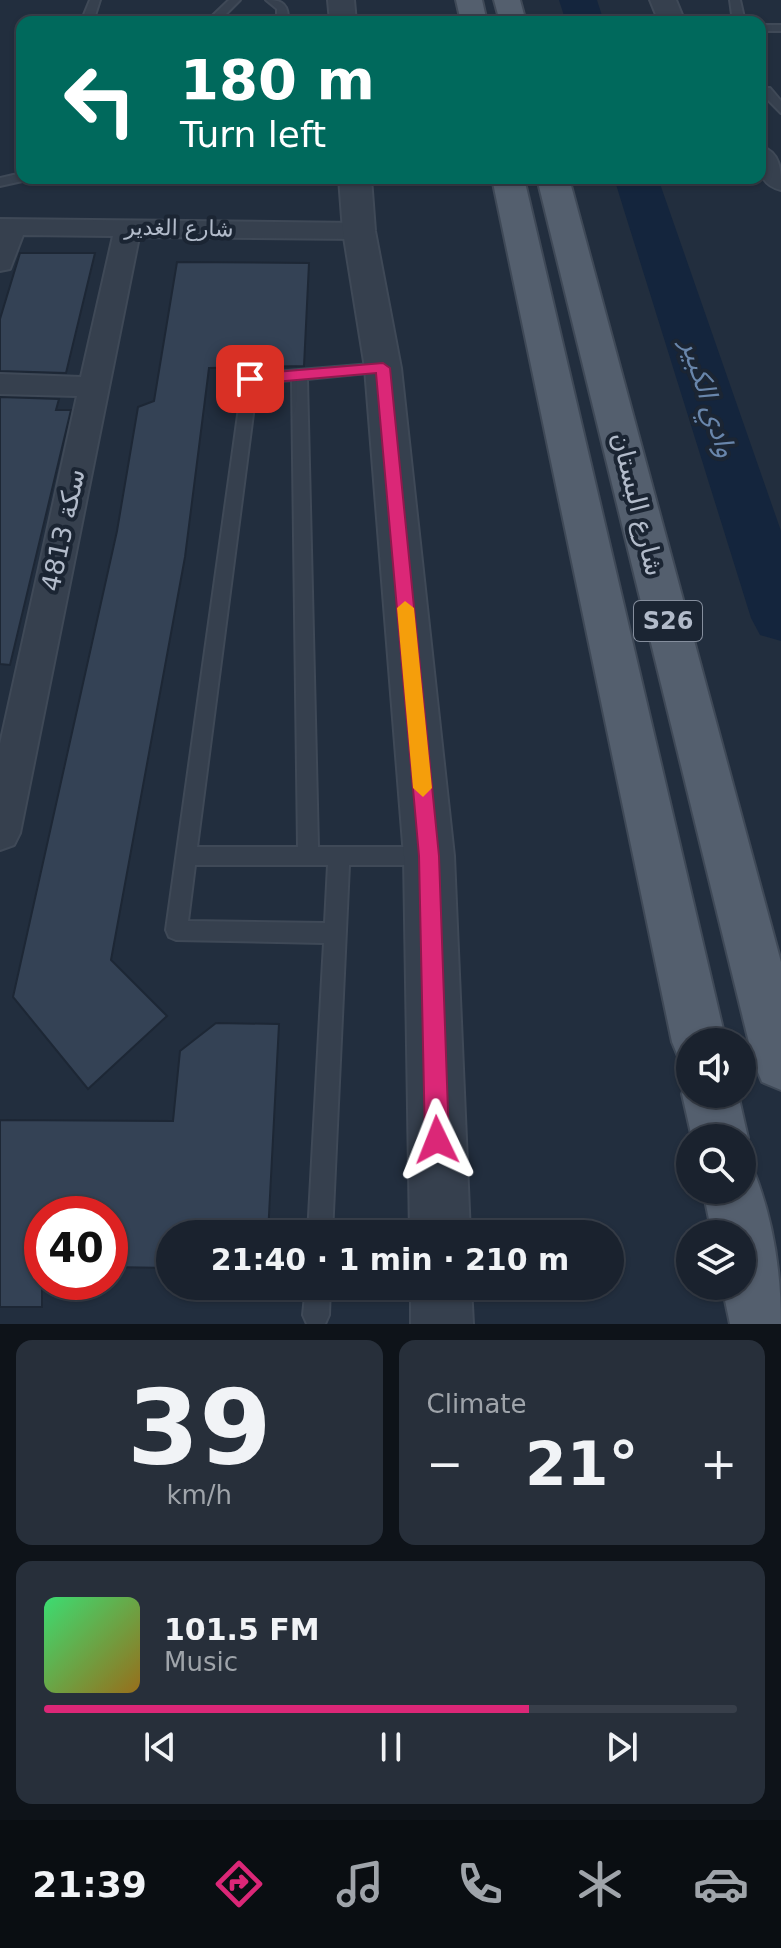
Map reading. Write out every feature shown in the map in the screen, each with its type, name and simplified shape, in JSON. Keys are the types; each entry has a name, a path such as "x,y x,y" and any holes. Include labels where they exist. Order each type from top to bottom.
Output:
{"main road":[{"name":"شارع البستان","path":"509,184 696,1028"},
{"name":"شارع البستان","path":"555,184 781,1063"},
{"path":"735,1204 761,1324"}],"street":[{"path":"766,162 781,181"},
{"path":"355,184 359,231 383,368 429,856 440,1220"},
{"path":"0,263 6,227"},
{"name":"شارع الغدير","path":"6,227 359,231"},
{"name":"سكة 4813","path":"0,833 128,227"},
{"path":"0,384 93,387"},
{"path":"441,1300 442,1324"}],"lane":[{"path":"218,16 235,0"},
{"path":"271,0 282,8 283,16"},
{"path":"766,91 781,109"},
{"path":"335,933 176,930 250,379 383,368"},
{"path":"299,375 308,856"},
{"path":"185,856 429,856"},
{"path":"321,1220 339,856"},
{"path":"316,1315 317,1300"}],"building":[{"path":"20,253 95,253 66,373 0,371 0,319"},
{"path":"177,262 309,263 304,366 209,368 185,557 111,960 167,1016 88,1089 13,997 117,531 138,407 154,401"},
{"path":"0,397 59,399 56,410 71,410 10,665 0,664"},
{"path":"216,1023 279,1024 269,1220 156,1220 156,1268 128,1267 128,1196 24,1196 24,1300 42,1300 42,1307 0,1307 0,1120 173,1121 180,1051"}],"waterway":[{"name":"وادي الكبير","path":"578,0 583,16"},
{"name":"وادي الكبير","path":"638,184 781,618"}],"slow traffic":[{"path":"405,608 423,788"}],"route":[{"path":"250,379 383,368 429,856 437,1140"}]}
